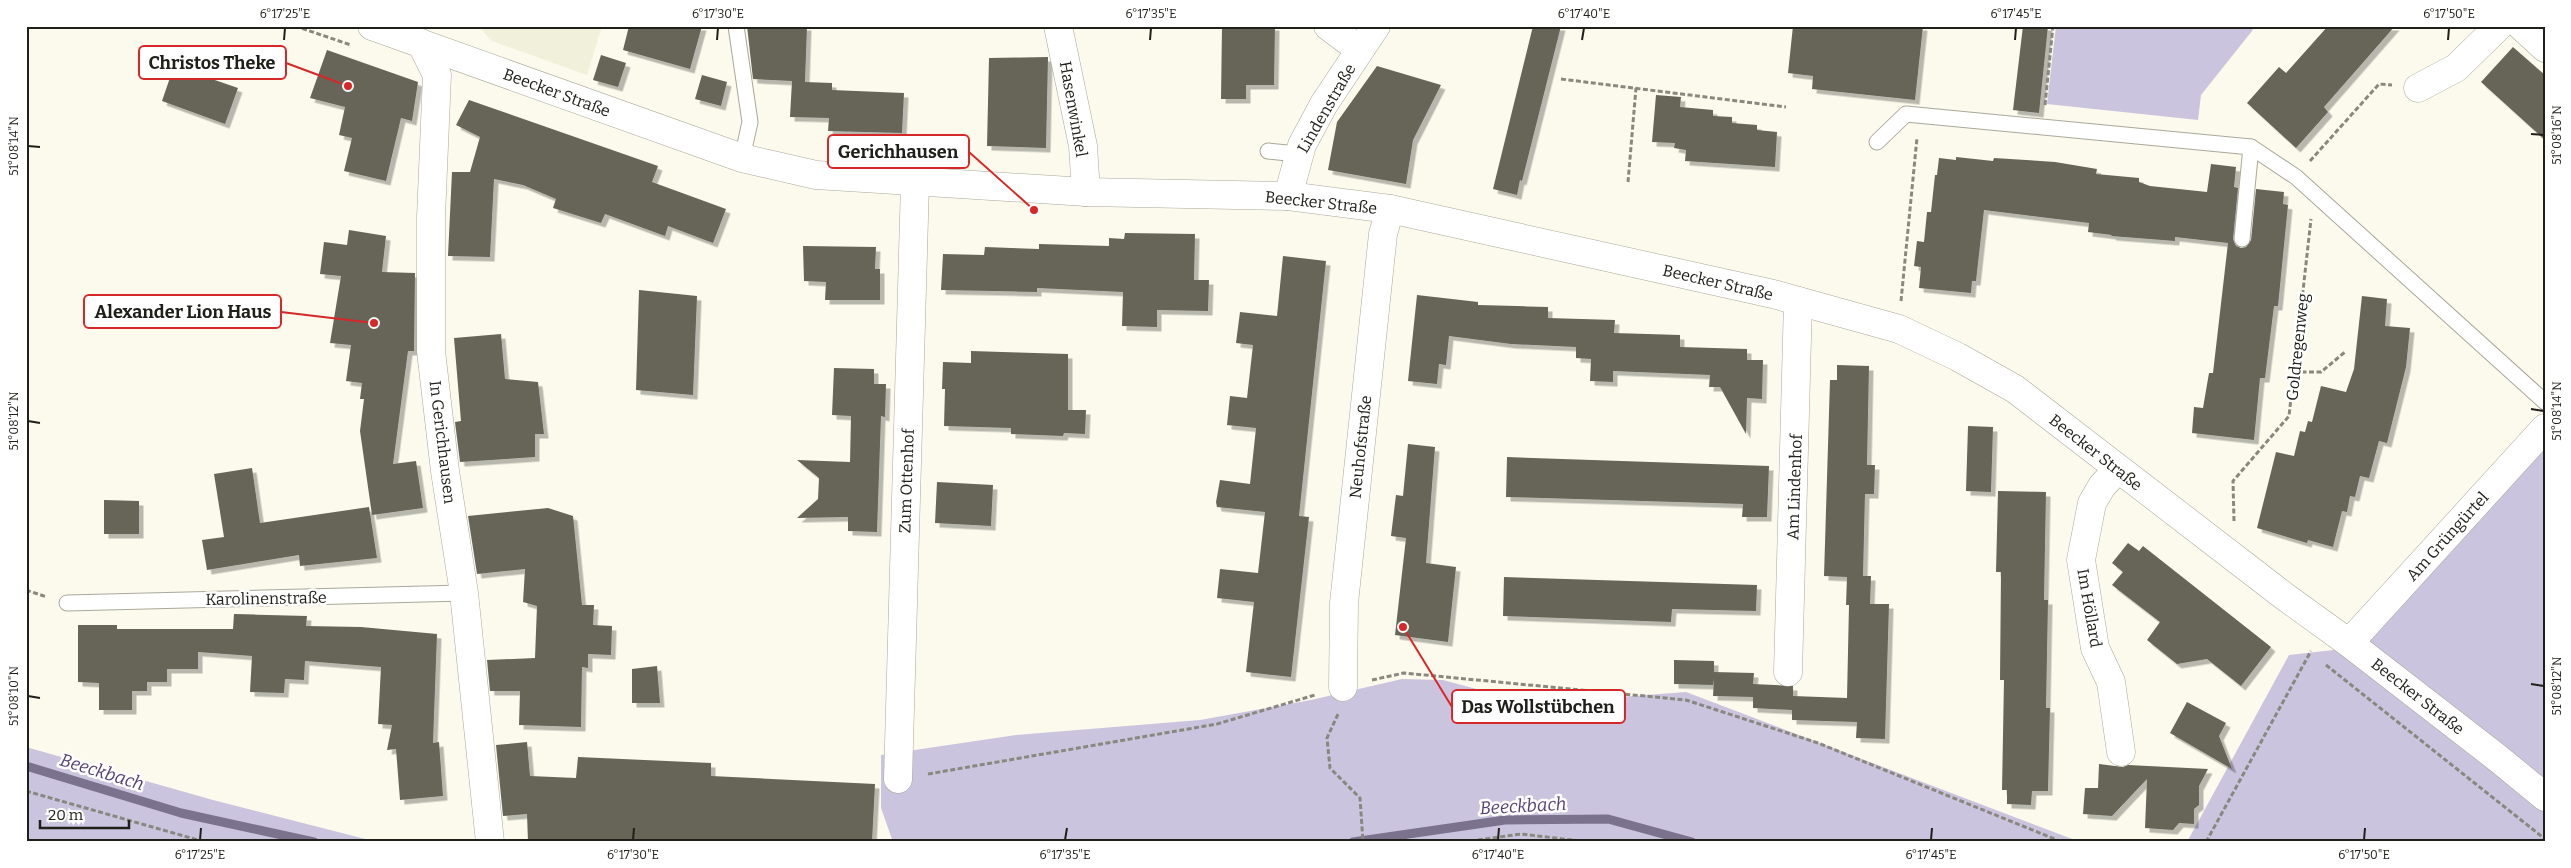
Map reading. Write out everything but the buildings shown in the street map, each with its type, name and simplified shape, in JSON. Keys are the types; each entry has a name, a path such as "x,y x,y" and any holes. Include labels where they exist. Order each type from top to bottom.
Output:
{"street":[{"name":"Hasenwinkel","path":"1058,26 1090,146 1086,192"},
{"name":"Lindenstraße","path":"1328,26 1359,50"},
{"name":"Lindenstraße","path":"1288,196 1298,154 1324,104 1376,26"},
{"path":"2418,88 2456,68 2499,26"},
{"path":"2521,26 2545,48"},
{"name":"Beecker Straße","path":"365,37 418,35 742,158 816,175 1086,192 1288,196 1390,209 1798,301 1898,328 1958,357 2015,389 2495,756 2545,797"},
{"name":"In Gerichhausen","path":"418,35 437,75 431,217 431,351 445,471 464,593 490,842"},
{"name":"Zum Ottenhof","path":"898,779 915,182"},
{"name":"Neuhofstraße","path":"1343,687 1344,603 1383,234 1390,209"},
{"name":"Am Lindenhof","path":"1788,672 1798,301"},
{"name":"Am Grüngürtel","path":"2339,636 2545,428"},
{"name":"Im Höllard","path":"2118,469 2102,486 2092,503 2081,560 2095,648 2111,682 2121,752"}],"lane":[{"path":"736,26 750,122 742,158"},
{"path":"1877,142 1906,114 2251,147 2296,177 2545,402"},
{"path":"2242,239 2251,147"},
{"path":"1268,151 1298,154"},
{"name":"Karolinenstraße","path":"67,603 464,593"}],"path":[{"path":"295,26 365,37"},
{"path":"2042,127 2053,26"},
{"path":"1561,78 1786,107"},
{"path":"2296,177 2379,84 2418,88"},
{"path":"1628,182 1636,88"},
{"path":"1898,328 1919,115"},
{"name":"Goldregenweg","path":"2234,526 2233,482 2289,416 2311,218 2322,200"},
{"path":"2294,372 2321,372 2345,352"},
{"path":"2206,842 2310,653 2339,636"},
{"path":"2303,647 2545,839"},
{"path":"898,779 1217,724 1343,687 1404,673 1686,700 1818,744 2062,842"},
{"path":"1343,687 1341,707 1327,738 1330,768 1360,798 1363,842"},
{"path":"26,791 205,842"},
{"path":"1463,842 1521,834 1589,842"}],"shaded area":[{"path":"478,26 602,26 587,75 492,41"},
{"path":"2056,26 2254,26 2201,95 2198,120 2047,104"},
{"path":"2545,443 2545,842 2187,842 2289,655 2360,647"},
{"path":"1402,679 1443,680 1495,694 1581,700 1686,692 2080,842 893,842 881,808 881,755 1016,735 1200,720 1311,700"},
{"path":"26,747 213,800 377,842 26,842"}],"waterway":[{"name":"Beeckbach","path":"26,766 181,813 314,842"},
{"name":"Beeckbach","path":"1353,842 1505,820 1608,819 1692,842"}],"place":[{"name":"Christos Theke","path":"348,86"},
{"name":"Gerichhausen","path":"1034,210"},
{"name":"Alexander Lion Haus","path":"374,323"},
{"name":"Das Wollstübchen","path":"1403,627"}]}
